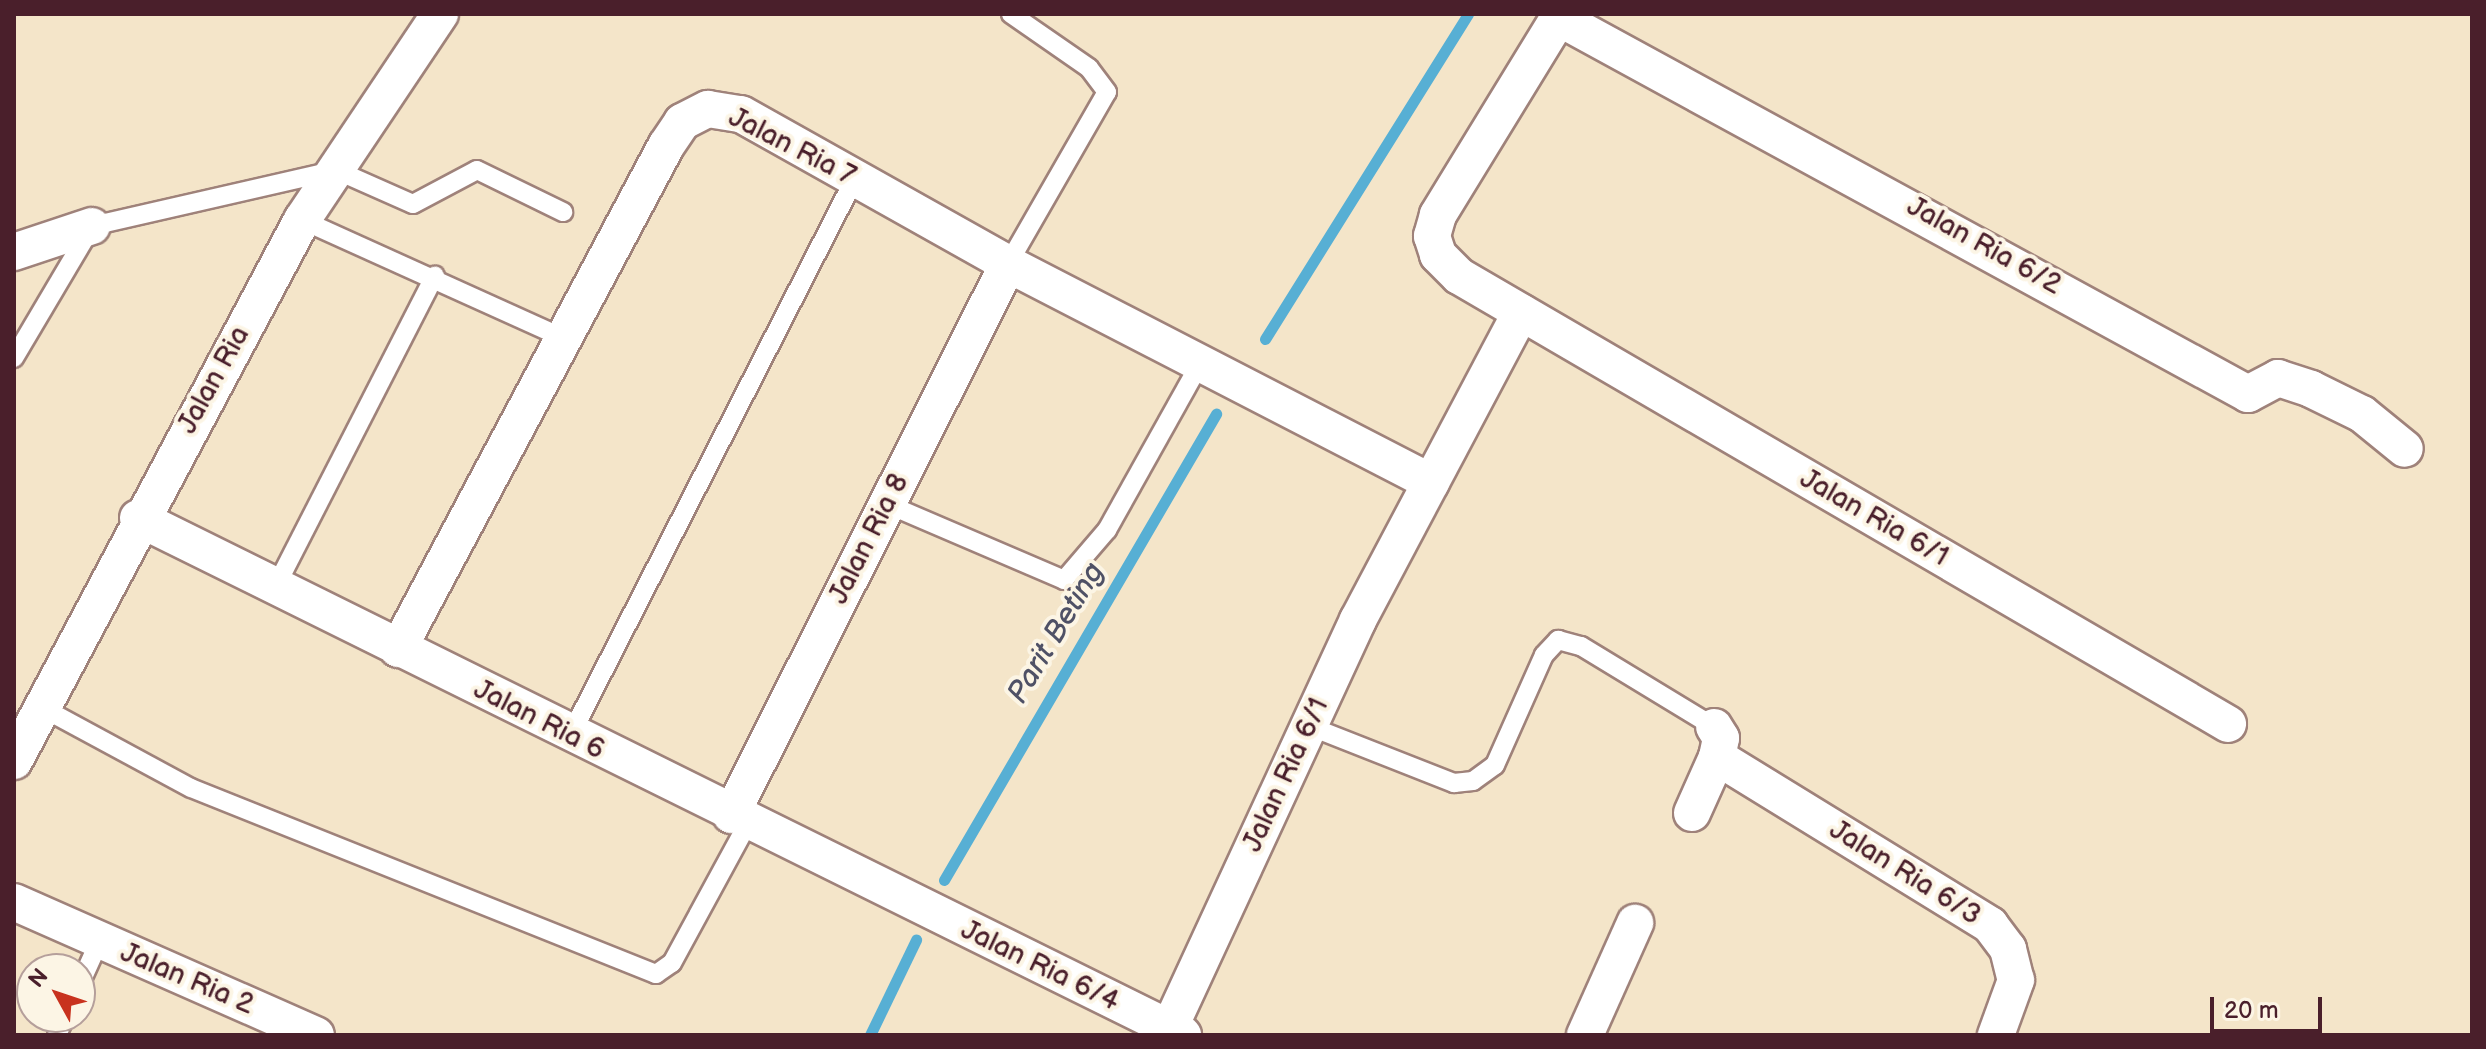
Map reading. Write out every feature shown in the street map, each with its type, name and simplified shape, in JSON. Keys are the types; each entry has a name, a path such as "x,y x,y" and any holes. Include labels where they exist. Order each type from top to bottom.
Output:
{"street":[{"name":"Jalan Ria","path":"14,761 138,518 302,220 440,14"},
{"name":"Jalan Ria 6/1","path":"1560,16 1438,215 1432,236 1438,255 1521,312 2228,724"},
{"name":"Jalan Ria 6/2","path":"1560,16 2248,394 2278,378 2311,389 2362,414 2405,449"},
{"name":"Jalan Ria 7","path":"398,649 682,122 708,109 741,114 1008,264 1431,482"},
{"path":"14,252 92,226"},
{"name":"Jalan Ria 8","path":"739,819 887,504 1008,264"},
{"name":"Jalan Ria 6/1","path":"1176,1032 1309,726 1431,482 1521,312"},
{"name":"Jalan Ria 6","path":"138,518 570,736 941,918"},
{"path":"1692,813 1715,742"},
{"name":"Jalan Ria 6/3","path":"1715,742 1990,925 2008,949 2016,980 1996,1035"},
{"name":"Jalan Ria 2","path":"14,902 99,942 246,1021 316,1035"},
{"name":"Jalan Ria 6/4","path":"941,918 1176,1032"},
{"path":"1585,1035 1635,923"}],"lane":[{"path":"1008,264 1107,92 1089,68 1011,14"},
{"path":"14,358 92,226 336,170 413,204 477,170 563,212"},
{"path":"570,736 855,178"},
{"path":"302,220 435,276 563,338"},
{"path":"275,588 435,276"},
{"path":"887,504 1064,580 1107,530 1219,372"},
{"path":"1309,726 1454,783 1473,781 1495,765 1544,655 1558,640 1581,646 1715,742"},
{"path":"41,707 191,788 656,974 672,963 739,819"},
{"path":"94,953 99,942"}],"waterway":[{"name":"Parit Beting","path":"1265,339 1468,14"},
{"name":"Parit Beting","path":"944,880 1216,414"},
{"name":"Parit Beting","path":"870,1035 916,940"}]}
